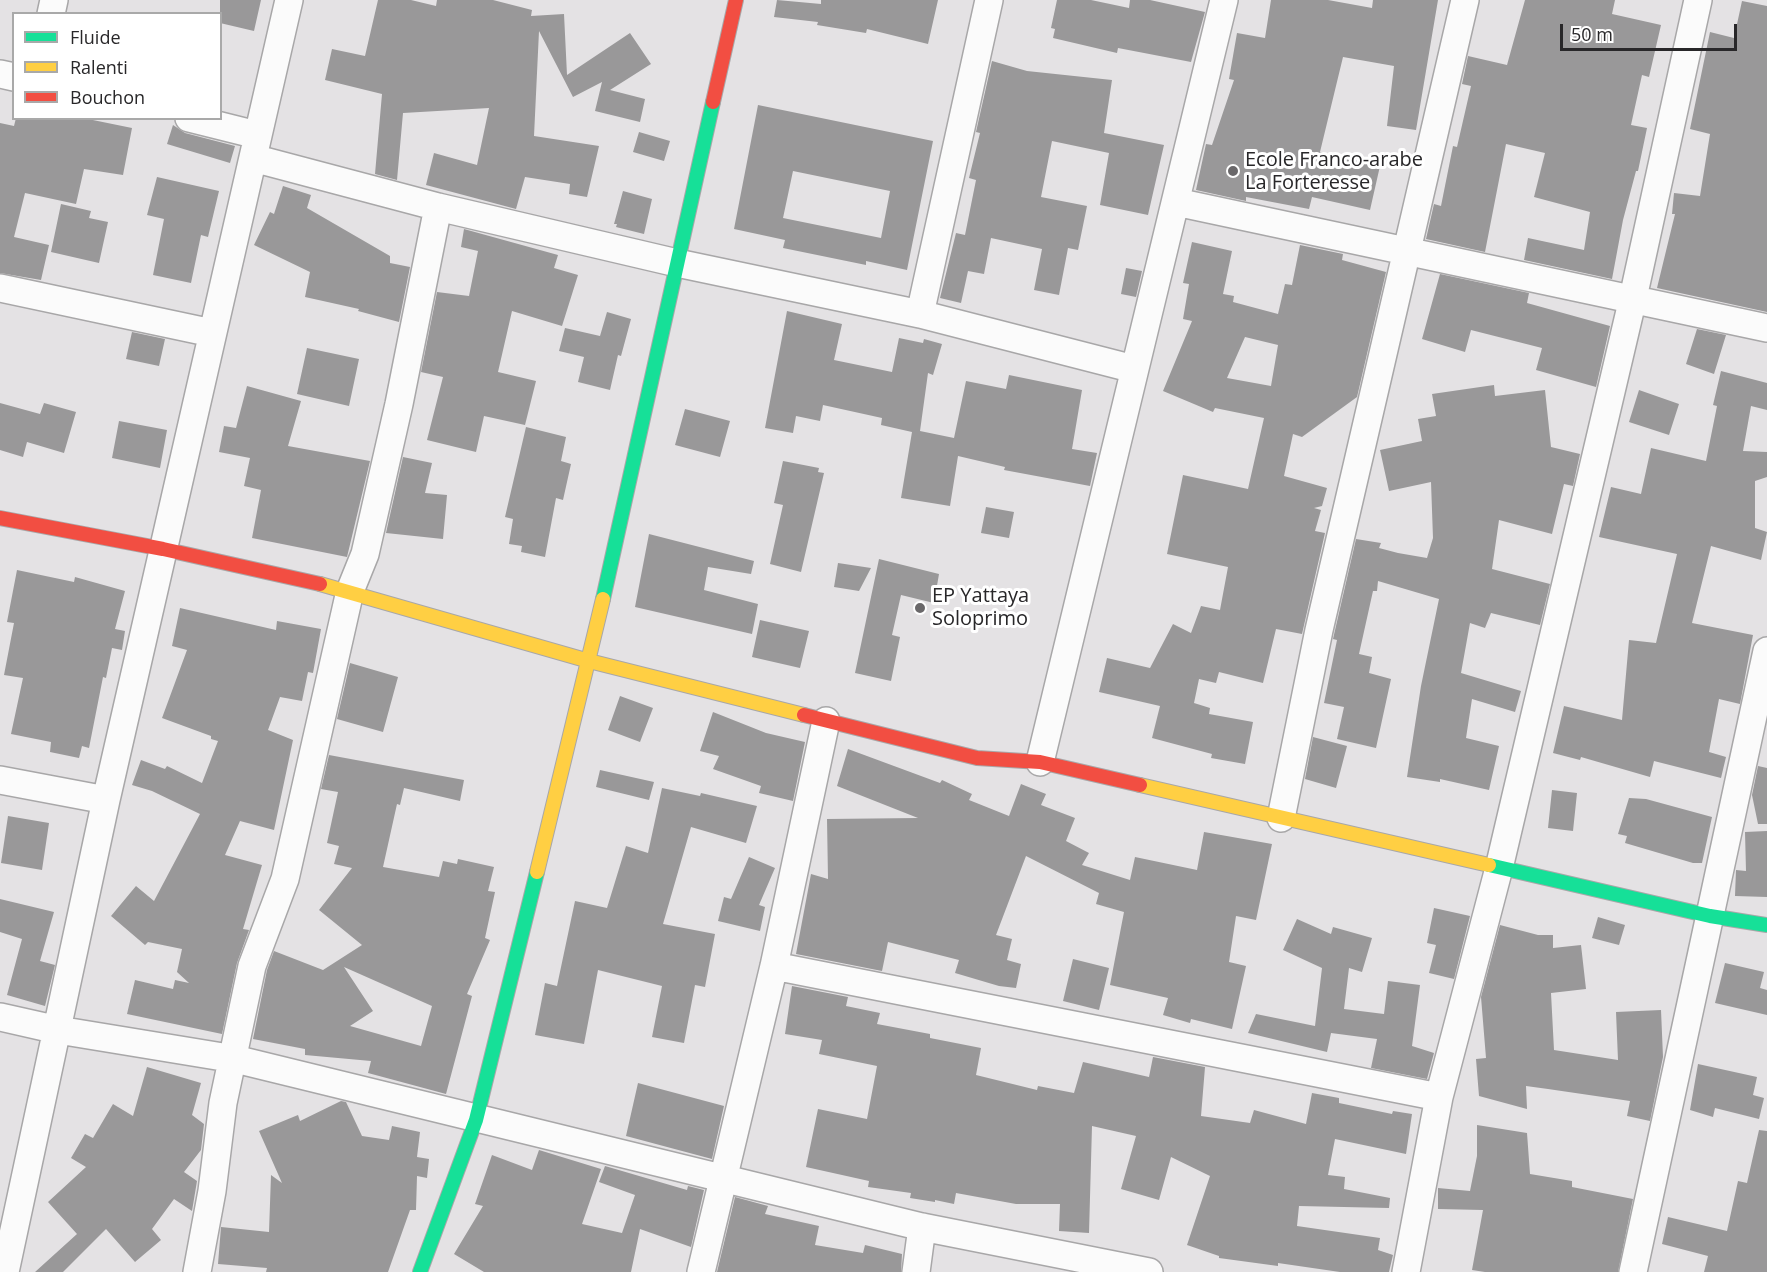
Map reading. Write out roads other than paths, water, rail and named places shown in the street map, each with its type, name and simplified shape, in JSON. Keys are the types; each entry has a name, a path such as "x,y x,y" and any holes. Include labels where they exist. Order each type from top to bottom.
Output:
{"street":[{"path":"4,1272 106,800 289,0"},
{"path":"420,1272 476,1120 589,661 736,0"},
{"path":"920,314 989,0"},
{"path":"1040,762 1224,0"},
{"path":"1281,818 1319,630 1466,0"},
{"path":"1406,1272 1439,1097 1499,868 1633,298 1698,0"},
{"path":"194,120 255,146 438,207 677,263 920,314 1134,369"},
{"path":"1176,202 1767,328"},
{"path":"197,1272 212,1191 223,1103 235,1059 252,966 285,879 350,591 365,554 399,404 438,207"},
{"path":"0,288 212,333"},
{"path":"0,518 163,549 350,591 589,661 977,758 1040,762 1710,916 1767,925"},
{"path":"1633,1272 1767,651"},
{"path":"701,1272 725,1180 774,966 826,721"},
{"path":"0,780 106,800"},
{"path":"774,966 1439,1097"},
{"path":"0,1017 58,1030 235,1059 476,1120 922,1227 1149,1272"},
{"path":"916,1272 922,1227"}],"place":[{"name":"Ecole Franco-arabe La Forteresse","path":"1233,171"},
{"name":"EP Yattaya Soloprimo","path":"920,608"}]}
